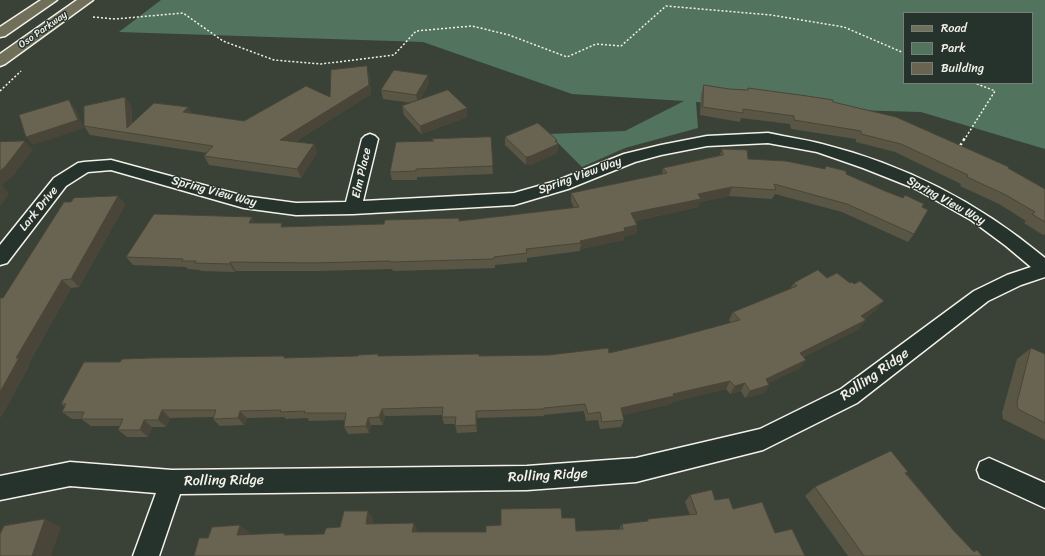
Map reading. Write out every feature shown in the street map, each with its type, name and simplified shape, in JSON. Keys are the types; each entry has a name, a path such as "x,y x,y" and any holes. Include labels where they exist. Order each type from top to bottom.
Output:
{"main road":[{"name":"Oso Parkway","path":"0,33 50,0"},
{"name":"Oso Parkway","path":"0,61 86,0"}],"street":[{"name":"Spring View Way","path":"84,167 111,165 244,202 296,209 353,208 514,198 562,185 630,158 661,150 707,141 768,138 820,148 869,164 922,185 977,216 1012,241 1045,270"},
{"name":"Elm Place","path":"353,208 370,139"},
{"name":"Lark Drive","path":"0,258 60,182 84,167"},
{"name":"Rolling Ridge","path":"0,488 70,474 172,482 527,478 644,468 763,439 849,396 981,296 1014,280 1045,270"},
{"path":"989,470 1045,496"},
{"path":"146,556 172,482"}],"path":[{"path":"92,17 115,19 183,13 223,40 274,60 321,64 394,55 416,32 472,26 509,35 567,57 596,44 622,46 666,6 771,16 844,27 903,53"},
{"path":"959,148 995,91 978,84"}],"green space":[{"path":"161,0 1045,0 1045,149 921,112 781,108 696,102 698,128 625,148 582,167 549,134 625,131 684,101 572,94 423,42 119,32"}],"building":[{"path":"367,66 369,85 280,140 314,144 297,169 204,156 213,146 84,126 84,106 125,97 127,128 154,103 188,107 183,112 244,121 306,86 330,97 331,70"},
{"path":"394,70 428,75 416,95 381,90"},
{"path":"704,85 729,89 748,90 748,88 833,100 833,102 896,117 1009,167 1008,168 1045,189 1045,222 1032,214 1035,212 1006,195 967,177 968,175 901,144 861,134 861,131 794,120 794,116 743,109 743,113 703,107"},
{"path":"448,90 467,108 420,126 402,106"},
{"path":"69,100 78,120 26,137 19,115"},
{"path":"538,123 557,140 555,141 558,144 526,157 505,137"},
{"path":"491,137 493,166 416,169 416,171 390,172 396,142"},
{"path":"25,141 5,167 0,171 0,142"},
{"path":"722,149 747,150 748,159 786,161 825,169 826,166 846,171 846,174 885,191 903,198 905,195 924,204 922,207 928,210 914,234 847,204 774,184 776,190 732,187 698,194 701,199 631,213 637,225 624,228 625,231 580,241 581,243 526,249 527,253 494,257 494,259 314,263 230,262 230,264 195,263 196,261 182,261 183,259 126,257 154,214 252,217 249,223 282,223 281,227 384,224 385,220 459,218 459,221 503,216 579,207 571,193 667,173 663,168 723,155"},
{"path":"118,196 71,279 62,280 16,358 19,358 0,392 0,298 3,298 64,202 71,202 74,198"},
{"path":"818,270 827,278 837,273 850,283 852,282 854,284 860,281 884,301 861,316 866,320 800,353 806,360 766,379 769,385 750,391 745,383 735,386 730,381 673,394 674,396 621,408 624,420 602,422 600,412 588,414 585,404 544,409 476,411 476,425 455,426 456,417 442,417 443,407 382,409 379,417 368,418 366,426 344,427 346,413 304,413 305,411 280,412 281,410 240,411 238,418 213,419 216,410 162,410 158,420 144,420 140,430 118,430 123,419 81,419 84,412 62,412 66,404 61,404 84,362 120,362 122,359 151,358 284,356 284,358 378,354 378,356 479,354 479,356 549,355 608,348 609,353 670,339 740,320 733,312 797,286 794,283"},
{"path":"1031,348 1045,354 1045,423 1018,409 1017,403"},
{"path":"891,451 908,472 905,473 954,531 974,552 977,550 982,556 864,556 815,487"},
{"path":"712,490 715,500 729,498 733,509 762,502 775,533 792,529 805,556 194,556 199,538 208,538 212,527 240,525 237,535 284,533 284,535 324,534 326,528 340,527 344,511 368,511 366,524 414,523 412,532 486,532 486,526 501,525 501,509 561,508 562,518 575,518 576,531 623,529 622,524 648,521 648,519 697,514 690,495"},
{"path":"45,519 32,556 0,556 0,534 4,526"}]}
